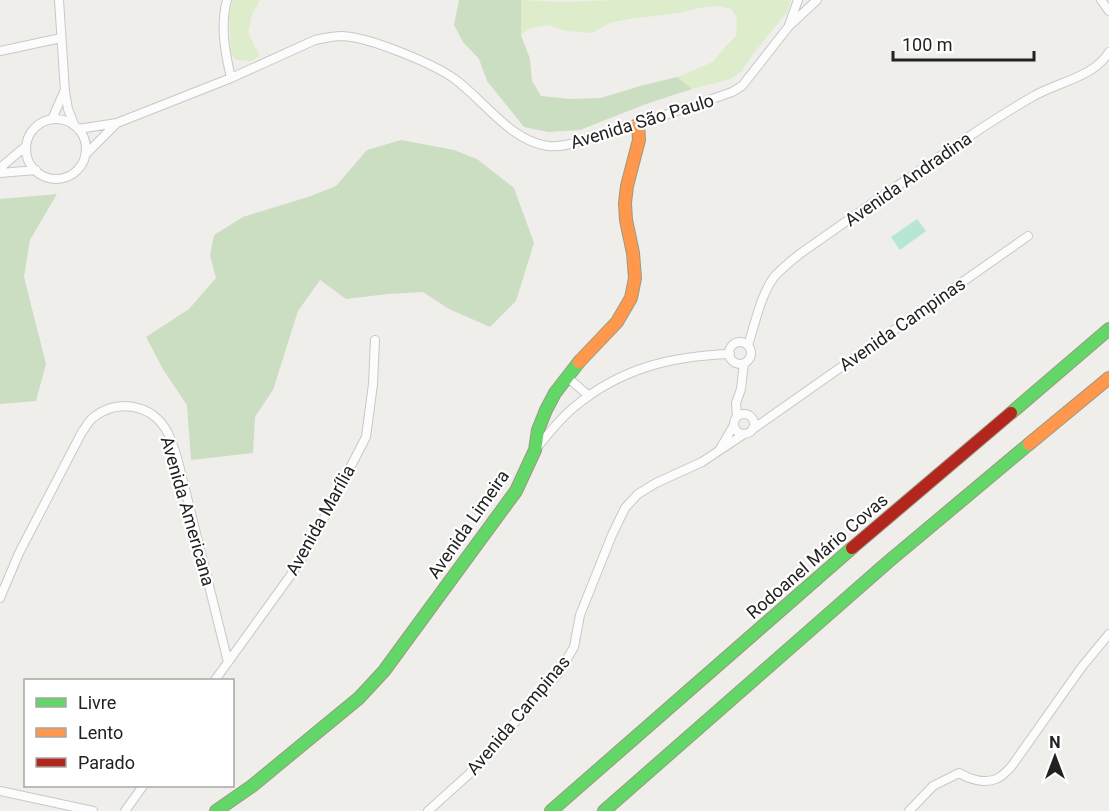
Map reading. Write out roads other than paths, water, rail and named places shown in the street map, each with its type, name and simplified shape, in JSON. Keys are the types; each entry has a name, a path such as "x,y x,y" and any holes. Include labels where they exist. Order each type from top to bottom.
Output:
{"main road":[{"name":"Avenida Limeira","path":"216,811 252,786 359,698 384,671 413,633 516,491 535,450 538,430 555,393 617,322 631,298 635,278 625,203 639,140 638,124"},
{"name":"Rodoanel Mário Covas","path":"550,811 873,530 1109,329"},
{"path":"604,811 930,526 1109,378"}],"street":[{"path":"58,0 65,92 68,109 85,141 85,154 77,170 61,178 43,176 36,171 30,164 26,146 35,128 52,119 68,121 76,127"},
{"path":"227,0 223,28 231,78"},
{"name":"Avenida São Paulo","path":"789,26 798,0"},
{"path":"806,0 816,0"},
{"name":"Avenida São Paulo","path":"76,127 117,123 231,78 315,40 343,36 381,45 431,66 456,80 521,136 535,143 550,146 566,145 638,124 724,95 742,86 789,26 816,0"},
{"path":"1101,0 1109,11"},
{"path":"0,51 61,38"},
{"name":"Avenida Andradina","path":"748,345 765,293 772,279 782,268 813,244 990,122 1043,90 1094,69 1109,52"},
{"path":"52,119 65,92"},
{"name":"Avenida São Paulo","path":"85,154 117,123"},
{"path":"0,168 26,146"},
{"path":"0,173 36,171"},
{"name":"Avenida Campinas","path":"718,452 745,421 776,412 1028,236"},
{"name":"Avenida Marília","path":"216,679 310,545 366,437 373,384 375,340"},
{"path":"738,342 748,345 751,350 749,360 739,364 731,358 730,349 734,345 738,342"},
{"path":"535,450 572,409 606,384 663,361 730,354"},
{"path":"744,363 741,389 736,403 745,421 735,430 744,434"},
{"path":"567,377 589,396"},
{"name":"Avenida Americana","path":"0,598 19,553 82,432 92,418 103,411 117,406 133,406 157,419 171,441 228,662"},
{"name":"Avenida Campinas","path":"428,811 468,775 562,668 574,647 580,615 625,508 638,494 656,483 702,462 749,433 745,421"},
{"path":"909,811 933,786 959,773 970,780 995,780 1001,776 1011,767 1081,668 1109,634"},
{"path":"125,811 142,787"},
{"path":"1,790 93,811"}]}
